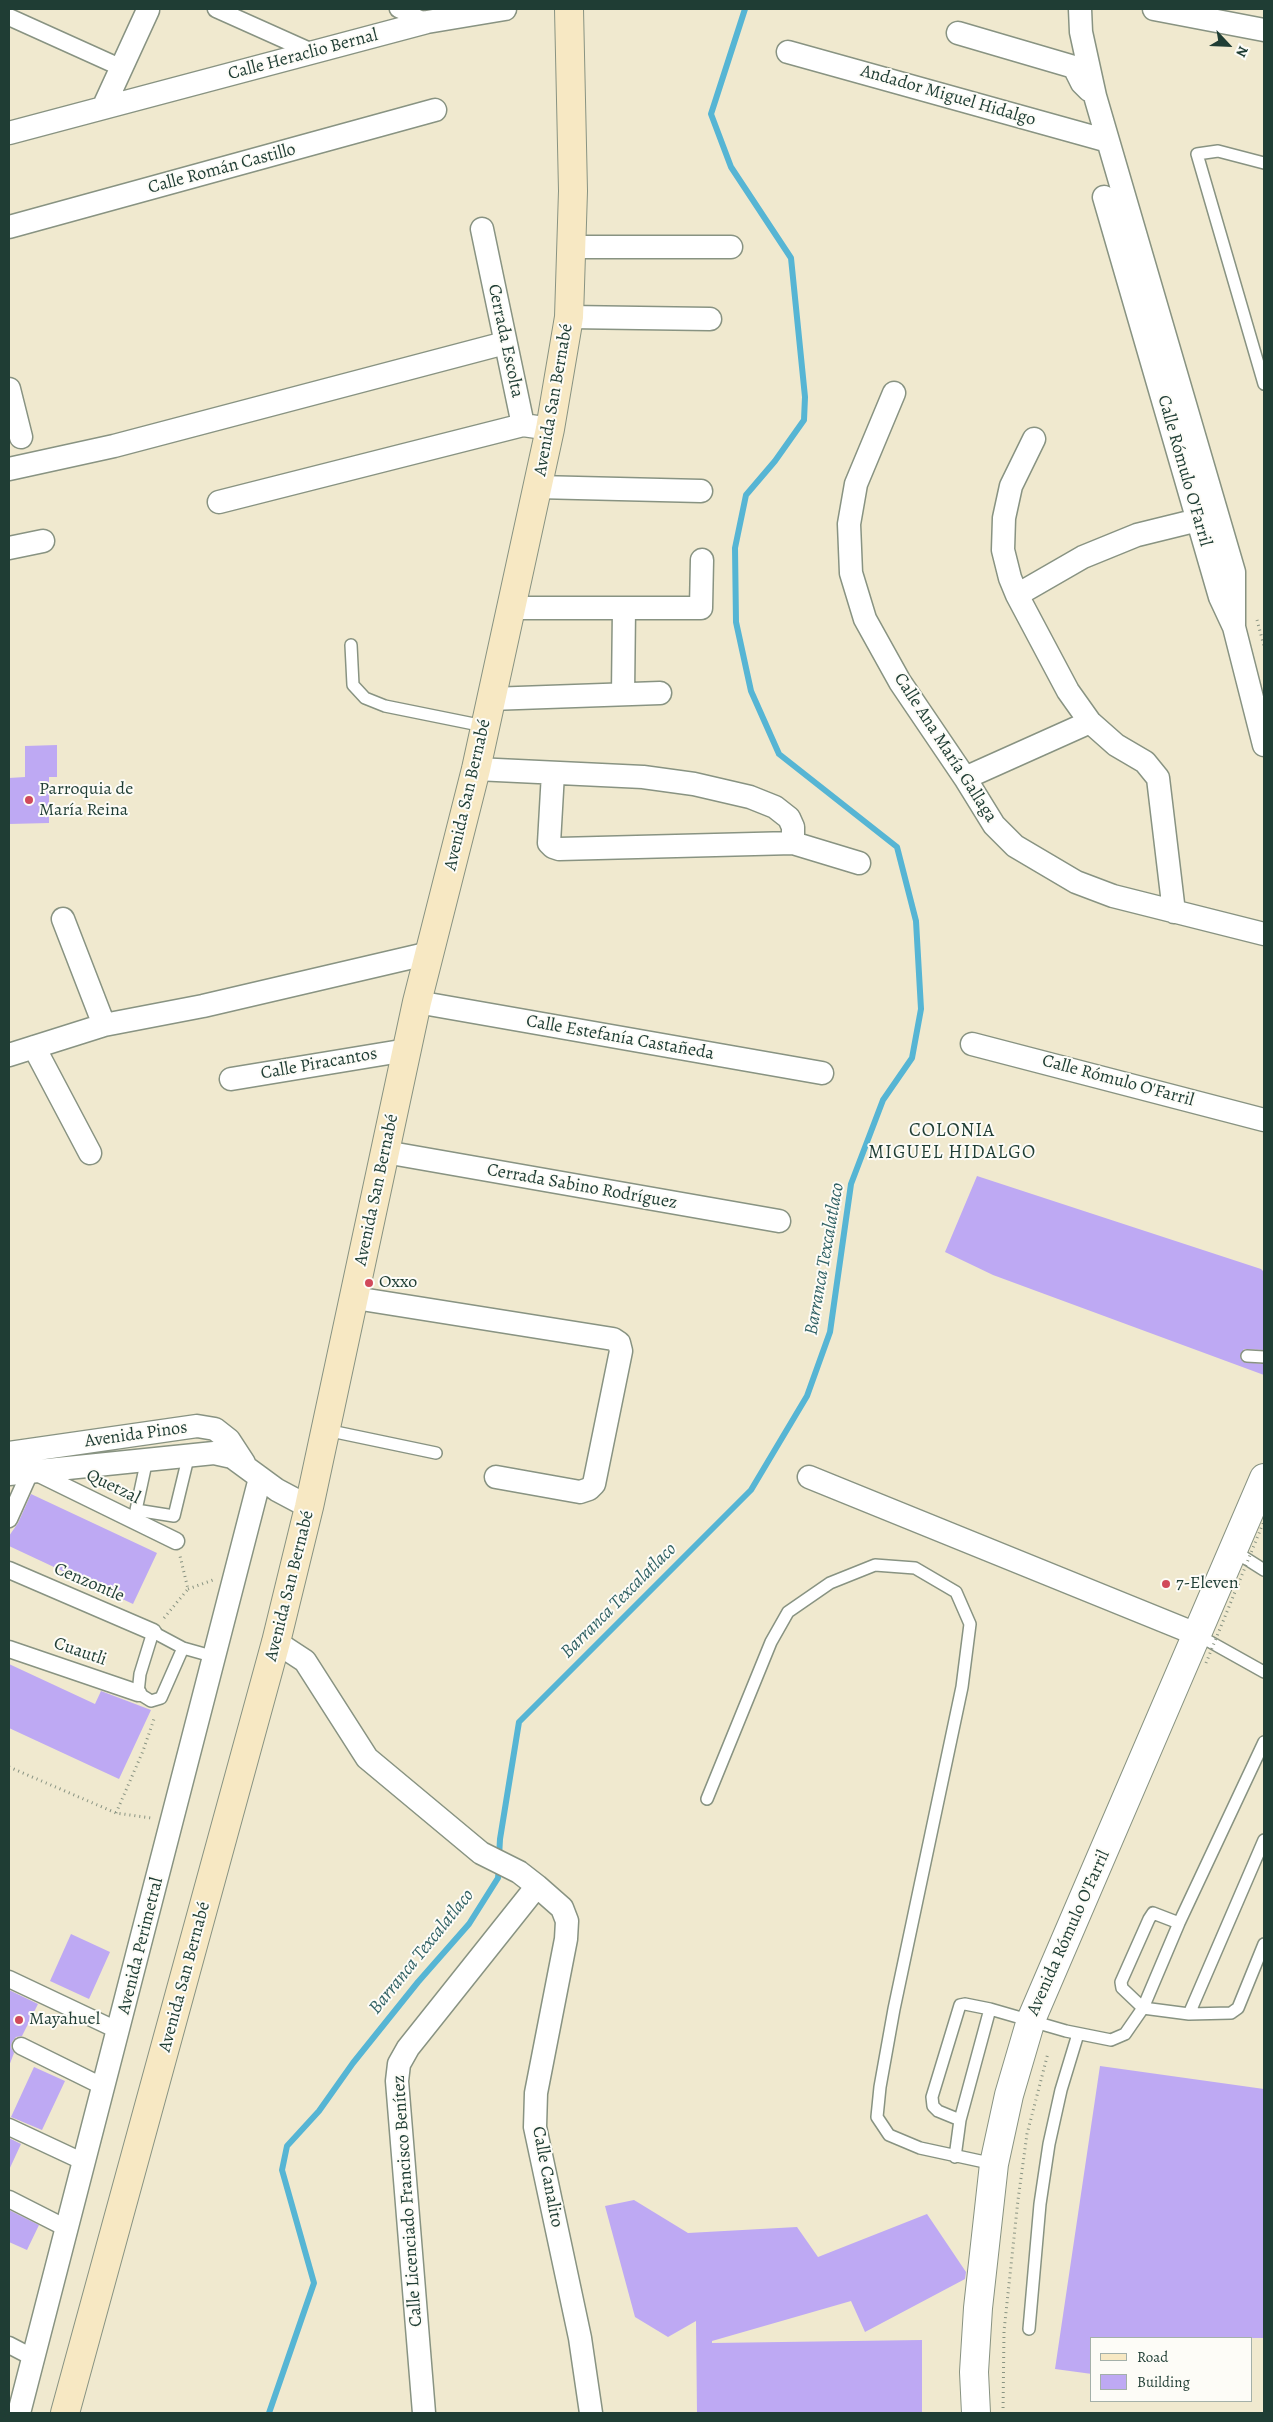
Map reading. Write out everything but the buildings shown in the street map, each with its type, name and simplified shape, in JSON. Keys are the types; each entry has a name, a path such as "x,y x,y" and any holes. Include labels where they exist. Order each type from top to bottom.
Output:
{"main road":[{"name":"Avenida San Bernabé","path":"65,2413 276,1642 326,1430 417,1002 476,770 484,726 538,487 569,317 572,248 573,116 570,9"}],"street":[{"path":"103,108 147,9"},
{"path":"216,9 312,52"},
{"path":"398,9 427,22"},
{"path":"1080,9 1081,32 1095,96 1234,572 1234,627"},
{"path":"1155,9 1264,30"},
{"name":"Calle Heraclio Bernal","path":"9,133 427,22 497,10"},
{"path":"9,17 122,68"},
{"path":"958,33 1074,67 1082,83 1095,96"},
{"name":"Andador Miguel Hidalgo","path":"788,52 1108,141"},
{"name":"Calle Román Castillo","path":"9,227 434,110"},
{"name":"Calle Rómulo O'Farril","path":"1104,197 1220,597 1234,627 1264,745"},
{"name":"Cerrada Escolta","path":"482,229 523,425"},
{"path":"572,248 731,247"},
{"path":"569,317 710,319"},
{"path":"9,469 114,446 505,343"},
{"path":"9,390 21,437"},
{"name":"Calle Ana María Gallaga","path":"894,393 856,484 849,524 851,573 866,619 900,682 966,778 994,825 1015,846 1076,882 1113,896 1264,934"},
{"path":"219,502 523,425 550,429"},
{"path":"1034,438 1011,486 1004,518 1003,550 1017,595 1068,691 1090,722 1116,745 1145,762 1158,778 1174,912"},
{"path":"538,487 701,491"},
{"path":"1017,595 1083,557 1119,542 1137,535 1198,520"},
{"path":"9,548 43,541"},
{"path":"510,608 701,608 702,560"},
{"path":"624,609 624,694"},
{"path":"490,699 660,693"},
{"path":"966,778 1090,722"},
{"path":"476,770 643,778 694,784 750,797 775,807 789,818 793,827 794,843"},
{"path":"553,773 549,843 559,849 794,843 859,863"},
{"path":"62,918 104,1025"},
{"path":"9,1055 104,1025 203,1006 430,953"},
{"name":"Calle Estefanía Castañeda","path":"417,1002 822,1073"},
{"name":"Calle Rómulo O'Farril","path":"972,1044 1264,1120"},
{"path":"34,1047 90,1153"},
{"name":"Calle Piracantos","path":"231,1079 407,1050"},
{"name":"Cerrada Sabino Rodríguez","path":"385,1152 779,1221"},
{"path":"355,1298 613,1339 619,1343 620,1351 594,1484 589,1489 580,1492 496,1477"},
{"name":"Avenida Pinos","path":"9,1454 197,1426 215,1429 229,1440 253,1472"},
{"name":"Avenida Pinos","path":"9,1474 31,1470 189,1454 224,1454 277,1490 309,1507"},
{"path":"9,1519 31,1470"},
{"name":"Quetzal","path":"31,1470 176,1541"},
{"name":"Avenida Perimetral","path":"19,2413 215,1656 253,1472"},
{"path":"809,1477 1196,1634"},
{"name":"Avenida Rómulo O'Farril","path":"976,2413 974,2372 978,2308 994,2164 1008,2095 1031,2020 1264,1478"},
{"name":"Cenzontle","path":"9,1571 153,1632"},
{"name":"Calle Canalito","path":"276,1642 305,1661 367,1758 481,1853 519,1872 562,1908 567,1921 566,1939 536,2093 536,2127 580,2338 591,2413"},
{"name":"Cuautli","path":"9,1649 138,1693"},
{"name":"Calle Licenciado Francisco Benítez","path":"424,2413 397,2081 399,2064 408,2048 537,1886"},
{"path":"9,1980 119,2031"},
{"path":"21,2046 104,2087"},
{"path":"9,2127 84,2162"},
{"path":"9,2199 68,2229"},
{"path":"9,2346 34,2358"}],"lane":[{"path":"1264,163 1218,151 1197,154 1264,384"},
{"path":"350,645 354,685 365,698 385,706 484,726"},
{"path":"1247,1356 1264,1357"},
{"path":"326,1430 436,1453"},
{"path":"147,1459 136,1510 174,1516 189,1454"},
{"path":"1234,1551 1264,1570"},
{"path":"707,1799 771,1642 788,1612 830,1582 875,1565 915,1568 956,1592 970,1624 962,1687 894,2009 880,2087 877,2117 889,2135 920,2148 994,2164"},
{"path":"183,1648 161,1698 151,1701 138,1693 140,1674 153,1632 183,1648 215,1656"},
{"path":"1196,1634 1264,1672"},
{"path":"960,2120 938,2111 933,2106 932,2097 960,2005 965,2004 990,2009 1078,2034 1111,2040 1120,2038 1125,2034 1143,2008 1179,1923 1264,1742"},
{"path":"1189,2014 1264,1840"},
{"path":"1179,1923 1153,1913 1149,1918 1121,1982 1122,1988 1143,2008 1189,2014 1224,2015 1238,2008 1264,1944"},
{"path":"955,2157 960,2120 990,2009"},
{"path":"1029,2329 1040,2204 1049,2144 1061,2090 1078,2034"}],"path":[{"path":"1206,1663 1264,1521"},
{"path":"153,1632 188,1589 176,1541"},
{"path":"116,1813 143,1751 161,1698"},
{"path":"9,1767 116,1813 172,1820"},
{"path":"1003,2413 1004,2331 1018,2200 1027,2134 1049,2049"}],"waterway":[{"name":"Barranca Texcalatlaco","path":"499,1857 500,1839 519,1722 751,1490 807,1396 830,1332 851,1184 883,1100 912,1058 921,1009 916,921 897,847 779,754 751,691 736,622 735,548 746,495 775,461 804,420 805,397 791,258 731,167 711,114 745,9"},
{"name":"Barranca Texcalatlaco","path":"269,2413 314,2283 282,2170 287,2146 319,2111 353,2063 418,1982 469,1924 498,1878 499,1867"}],"place":[{"name":"Parroquia de María Reina","path":"29,800"},
{"name":"Oxxo","path":"369,1283"},
{"name":"7-Eleven","path":"1166,1584"},
{"name":"Mayahuel","path":"19,2020"}],"district":[{"name":"COLONIA MIGUEL HIDALGO","path":"952,1142"}]}
